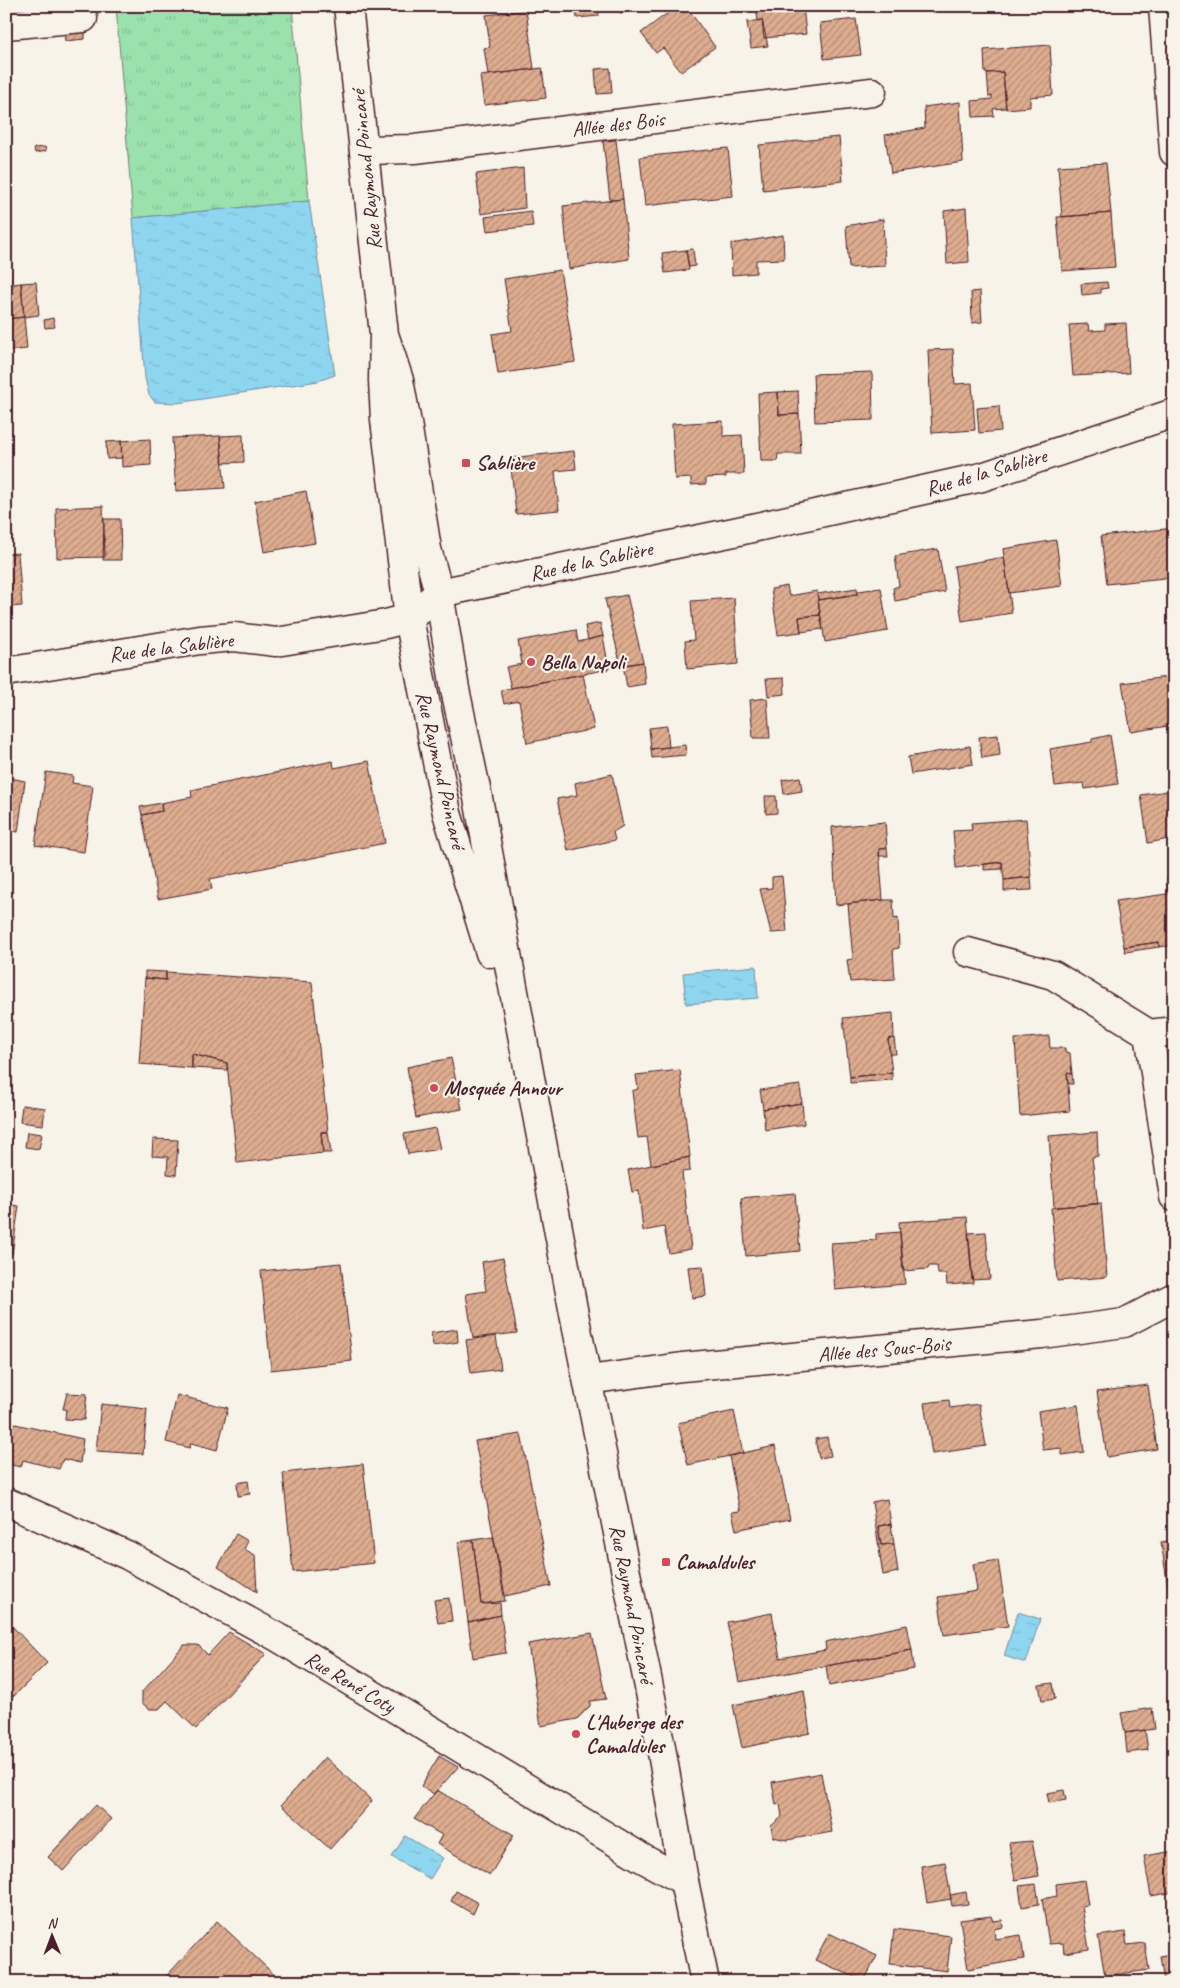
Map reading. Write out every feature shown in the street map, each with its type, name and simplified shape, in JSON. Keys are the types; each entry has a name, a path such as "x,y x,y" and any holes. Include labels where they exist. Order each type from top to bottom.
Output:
{"street":[{"name":"Rue Raymond Poincaré","path":"348,6 384,334 383,380 385,420 409,618 447,813 485,932 558,1226"},
{"path":"1163,6 1174,152"},
{"path":"6,25 83,18"},
{"name":"Allée des Bois","path":"364,150 415,149 872,92"},
{"name":"Rue Raymond Poincaré","path":"384,334 399,380 408,423 426,549 440,593 448,654 478,798 558,1226 705,1982"},
{"name":"Rue de la Sablière","path":"6,672 200,640 234,637 276,642 386,624 409,618 440,593 734,532 982,477 1174,413"},
{"path":"409,618 448,654"},
{"path":"968,952 1053,975 1161,1032 1174,1197"},
{"name":"Allée des Sous-Bois","path":"588,1380 682,1367 1042,1334 1124,1323 1174,1297"},
{"name":"Rue René Coty","path":"6,1502 128,1555 279,1638 642,1858 684,1881"}],"green space":[{"path":"116,6 292,6 309,201 133,218"}],"water":[{"path":"309,201 335,375 318,381 177,403 155,402 149,395 145,378 133,218"},
{"path":"756,966 758,998 686,1004 683,973"},
{"path":"1018,1612 1040,1619 1026,1663 1004,1656"},
{"path":"405,1836 443,1858 430,1879 392,1857"}],"building":[{"path":"575,6 598,6 599,16 577,18"},
{"path":"619,6 637,6 637,10 620,13"},
{"path":"677,6 686,6 715,47 681,72 663,48 656,53 641,33"},
{"path":"756,6 803,6 806,34 764,38 762,20 758,21"},
{"path":"526,10 534,69 488,75 484,48 490,47 486,15"},
{"path":"856,19 861,55 824,59 820,23"},
{"path":"762,20 768,46 751,48 747,22"},
{"path":"85,31 85,39 65,41 64,33"},
{"path":"1050,45 1053,95 1030,97 1030,107 1006,109 1003,72 985,73 984,50"},
{"path":"542,68 546,98 484,105 480,76"},
{"path":"610,68 612,93 597,94 595,69"},
{"path":"1003,72 1006,108 993,109 994,116 973,117 972,101 992,99 992,96 989,97 987,73"},
{"path":"960,102 963,162 891,173 885,135 925,128 924,107"},
{"path":"839,137 843,181 763,190 759,145"},
{"path":"616,140 623,199 610,200 603,141"},
{"path":"45,147 46,151 35,153 34,148"},
{"path":"728,148 733,196 645,206 640,157"},
{"path":"6,161 9,186 6,186"},
{"path":"1106,163 1111,213 1062,217 1058,166"},
{"path":"523,168 525,208 481,214 476,174"},
{"path":"6,186 9,186 12,218 6,219"},
{"path":"623,199 629,259 569,269 563,206"},
{"path":"966,208 969,262 947,264 944,211"},
{"path":"531,211 533,226 487,231 485,217"},
{"path":"1111,213 1115,267 1062,271 1057,217"},
{"path":"883,219 885,266 849,268 846,226"},
{"path":"6,230 8,252 6,253"},
{"path":"783,235 784,259 756,260 756,273 732,275 731,244"},
{"path":"693,249 695,266 689,267 686,250"},
{"path":"686,250 689,270 665,273 662,253"},
{"path":"8,252 12,285 6,285 6,253"},
{"path":"560,270 575,362 498,374 492,334 512,331 504,279"},
{"path":"36,282 39,315 24,317 21,283"},
{"path":"1107,282 1108,288 1101,289 1101,293 1082,295 1081,284"},
{"path":"21,283 24,317 6,319 6,285"},
{"path":"980,291 982,322 972,323 971,292"},
{"path":"24,317 27,349 6,351 6,319"},
{"path":"53,318 55,327 45,328 44,320"},
{"path":"1126,323 1129,373 1073,376 1069,325 1088,324 1089,331 1105,330 1105,324"},
{"path":"953,349 955,384 972,383 975,430 932,433 928,350"},
{"path":"872,372 873,420 815,422 813,374"},
{"path":"798,391 799,414 779,415 778,392"},
{"path":"778,392 779,415 799,414 801,454 778,454 777,461 761,461 758,393"},
{"path":"999,406 1001,431 979,433 977,408"},
{"path":"723,421 723,436 742,435 744,474 726,474 726,477 706,478 706,484 691,485 691,478 675,479 672,424"},
{"path":"243,435 244,462 223,463 220,436"},
{"path":"220,436 225,488 176,491 172,438"},
{"path":"150,439 151,465 122,467 121,441"},
{"path":"121,441 122,458 107,459 106,442"},
{"path":"574,451 576,469 555,471 559,510 516,514 510,458"},
{"path":"306,491 315,543 264,552 255,501"},
{"path":"103,506 105,557 57,558 56,508"},
{"path":"104,519 120,519 121,560 103,560"},
{"path":"1174,528 1174,577 1107,584 1101,536"},
{"path":"1056,540 1062,586 1009,593 1003,549"},
{"path":"938,549 945,592 895,601 893,588 899,586 895,556"},
{"path":"18,553 22,606 6,607 6,554"},
{"path":"1004,557 1012,613 962,621 954,566"},
{"path":"787,586 789,596 817,591 820,615 799,617 801,632 778,635 771,589"},
{"path":"857,588 858,594 818,600 817,594"},
{"path":"881,588 888,631 825,642 818,600 858,594 858,591"},
{"path":"627,595 643,662 621,666 605,599"},
{"path":"734,598 738,664 687,669 685,641 694,640 691,601"},
{"path":"820,615 823,629 801,632 799,617"},
{"path":"600,623 603,636 588,640 585,626"},
{"path":"576,630 578,642 603,636 609,669 511,688 506,667 522,664 518,641"},
{"path":"643,662 645,684 627,687 623,665"},
{"path":"583,674 594,729 527,743 519,701 504,704 501,690"},
{"path":"1174,676 1174,725 1131,732 1122,683"},
{"path":"784,678 785,694 768,696 766,679"},
{"path":"767,698 770,738 753,738 750,700"},
{"path":"667,726 669,747 651,749 649,728"},
{"path":"998,735 1000,755 982,758 979,737"},
{"path":"1110,735 1118,784 1085,789 1084,783 1055,786 1050,749 1092,742 1092,739"},
{"path":"685,745 686,755 652,758 651,749"},
{"path":"970,746 973,764 911,774 908,757"},
{"path":"333,761 334,768 369,761 385,843 210,879 212,889 158,899 142,815 162,811 161,803 192,797 191,790"},
{"path":"46,772 73,776 72,783 93,786 84,852 35,845"},
{"path":"612,774 623,826 613,832 615,840 568,851 557,799 577,795 575,783"},
{"path":"6,777 25,781 18,832 6,830"},
{"path":"800,777 802,791 784,794 782,780"},
{"path":"1174,790 1174,838 1148,843 1141,795"},
{"path":"765,796 776,796 777,813 766,814"},
{"path":"161,803 162,811 142,815 140,807"},
{"path":"1026,819 1031,877 1004,880 1002,862 956,868 953,831 972,830 971,823"},
{"path":"885,822 887,848 879,849 883,900 836,905 832,827"},
{"path":"887,848 888,856 879,856 879,849"},
{"path":"1002,862 1002,869 984,870 984,864"},
{"path":"782,876 787,932 771,933 760,889 772,888 772,877"},
{"path":"1031,877 1032,890 1004,891 1004,880"},
{"path":"1167,878 1174,878 1174,892 1168,893"},
{"path":"1174,893 1174,945 1159,947 1159,942 1124,947 1116,901"},
{"path":"893,900 894,919 898,918 899,948 893,949 895,979 850,982 847,960 853,959 848,904"},
{"path":"1159,942 1159,947 1125,952 1124,947"},
{"path":"145,971 166,972 166,980 145,978"},
{"path":"166,972 312,982 328,1132 321,1132 323,1153 237,1163 227,1063 192,1054 192,1068 139,1064 145,978 166,980"},
{"path":"893,1013 894,1038 888,1039 892,1073 850,1077 843,1018"},
{"path":"1049,1036 1050,1048 1065,1048 1065,1052 1070,1053 1072,1074 1067,1073 1070,1111 1020,1116 1015,1039"},
{"path":"894,1038 896,1054 890,1054 888,1039"},
{"path":"192,1054 227,1063 227,1070 192,1068"},
{"name":"Mosquée Annour","path":"451,1058 462,1109 416,1118 407,1067"},
{"path":"680,1070 690,1157 651,1165 647,1137 638,1138 632,1091 638,1089 636,1075"},
{"path":"892,1073 892,1080 850,1083 850,1077"},
{"path":"1067,1073 1072,1074 1073,1084 1068,1084"},
{"path":"800,1085 802,1103 763,1109 760,1090"},
{"path":"802,1103 804,1124 765,1130 763,1109"},
{"path":"22,1105 45,1108 43,1125 20,1122"},
{"path":"435,1128 440,1149 408,1154 404,1134"},
{"path":"27,1132 42,1134 39,1149 25,1147"},
{"path":"321,1132 328,1132 331,1153 323,1153"},
{"path":"1097,1132 1098,1156 1092,1157 1098,1204 1054,1207 1049,1136"},
{"path":"153,1139 178,1140 176,1175 167,1174 168,1157 152,1156"},
{"path":"689,1157 690,1171 682,1172 691,1249 669,1253 664,1227 643,1231 639,1191 632,1192 628,1170"},
{"path":"795,1193 800,1251 746,1256 741,1198"},
{"path":"1101,1203 1107,1277 1057,1281 1051,1208"},
{"path":"6,1204 19,1206 12,1254 6,1253"},
{"path":"967,1217 973,1283 947,1285 946,1274 938,1274 937,1266 929,1266 928,1269 903,1271 899,1222"},
{"path":"900,1232 905,1284 835,1290 831,1243 876,1240 876,1234"},
{"path":"986,1232 990,1279 972,1280 968,1233"},
{"path":"503,1258 517,1333 473,1338 466,1294 486,1291 482,1262"},
{"path":"341,1263 352,1361 271,1370 261,1271"},
{"path":"703,1266 706,1296 692,1298 688,1267"},
{"path":"457,1329 458,1342 433,1346 431,1333"},
{"path":"496,1336 501,1369 471,1373 466,1340"},
{"path":"1148,1385 1157,1449 1107,1457 1097,1392"},
{"path":"67,1393 87,1394 84,1420 65,1419 66,1409 63,1409"},
{"path":"177,1395 228,1408 217,1450 191,1443 190,1448 166,1442"},
{"path":"949,1400 950,1408 979,1404 986,1446 932,1454 924,1403"},
{"path":"101,1404 147,1409 143,1454 96,1451"},
{"path":"1078,1405 1084,1452 1062,1455 1062,1448 1043,1450 1038,1411"},
{"path":"734,1411 743,1453 688,1465 678,1423"},
{"path":"6,1422 83,1439 80,1463 63,1459 59,1469 23,1460 21,1467 6,1464"},
{"path":"521,1434 551,1586 505,1596 475,1441"},
{"path":"827,1437 831,1456 819,1458 815,1439"},
{"path":"775,1446 790,1519 736,1530 732,1512 740,1511 729,1456"},
{"path":"363,1464 374,1563 293,1572 283,1473"},
{"path":"248,1481 250,1494 238,1496 237,1483"},
{"path":"887,1499 891,1524 878,1526 881,1545 894,1544 898,1572 883,1575 872,1502"},
{"path":"891,1524 894,1544 881,1545 878,1526"},
{"path":"236,1534 248,1541 244,1549 255,1555 257,1592 218,1567"},
{"path":"493,1537 505,1601 481,1604 473,1540"},
{"path":"473,1540 481,1604 500,1603 501,1615 468,1622 458,1542"},
{"path":"1174,1540 1174,1605 1171,1606 1161,1542"},
{"path":"998,1560 1008,1626 944,1635 938,1597 977,1591 973,1564"},
{"path":"449,1598 452,1621 438,1623 434,1600"},
{"path":"772,1613 780,1658 826,1650 825,1642 907,1625 912,1650 739,1682 727,1622"},
{"path":"501,1615 506,1653 473,1658 468,1622"},
{"path":"12,1626 47,1663 14,1696 6,1688 6,1632"},
{"path":"229,1632 266,1654 196,1729 167,1701 159,1709 149,1709 142,1703 142,1692 184,1645 198,1645 208,1655"},
{"path":"592,1633 606,1699 590,1701 590,1706 577,1719 541,1726 528,1644"},
{"path":"912,1650 914,1669 829,1686 826,1666"},
{"path":"1053,1683 1055,1699 1042,1701 1039,1685"},
{"path":"6,1688 14,1696 6,1704"},
{"path":"804,1690 810,1733 742,1748 733,1705"},
{"path":"1152,1708 1155,1729 1125,1733 1121,1713"},
{"path":"1145,1730 1148,1750 1127,1753 1125,1733"},
{"path":"439,1756 458,1767 434,1794 421,1786"},
{"path":"325,1757 372,1801 330,1849 281,1805"},
{"path":"821,1773 832,1832 787,1840 773,1837 771,1826 782,1817 780,1804 776,1805 772,1782"},
{"path":"437,1790 514,1835 490,1875 437,1844 442,1835 414,1819"},
{"path":"1064,1790 1066,1800 1049,1803 1047,1793"},
{"path":"96,1805 111,1819 63,1871 48,1857"},
{"path":"1032,1841 1039,1876 1015,1880 1009,1843"},
{"path":"1174,1851 1174,1892 1151,1896 1144,1856"},
{"path":"945,1862 951,1899 927,1903 921,1866"},
{"path":"1084,1880 1088,1905 1082,1906 1089,1949 1064,1953 1063,1943 1049,1944 1042,1899 1057,1896 1056,1884"},
{"path":"1036,1884 1039,1904 1022,1907 1019,1886"},
{"path":"456,1891 478,1903 473,1914 451,1901"},
{"path":"966,1892 968,1904 952,1906 950,1895"},
{"path":"991,1916 993,1921 1002,1920 1003,1927 994,1929 995,1939 1021,1935 1024,1959 968,1969 960,1920"},
{"path":"217,1921 282,1982 161,1982"},
{"path":"894,1929 951,1936 947,1971 890,1964"},
{"path":"1125,1932 1127,1945 1145,1943 1149,1970 1105,1976 1098,1936"},
{"path":"829,1933 877,1956 864,1981 815,1960"},
{"path":"1174,1953 1174,1982 1164,1982 1160,1956"}],"place":[{"name":"Sablière","path":"466,463"},
{"name":"Bella Napoli","path":"531,662"},
{"name":"Mosquée Annour","path":"434,1088"},
{"name":"Camaldules","path":"666,1562"},
{"name":"L'Auberge des Camaldules","path":"576,1734"}]}
